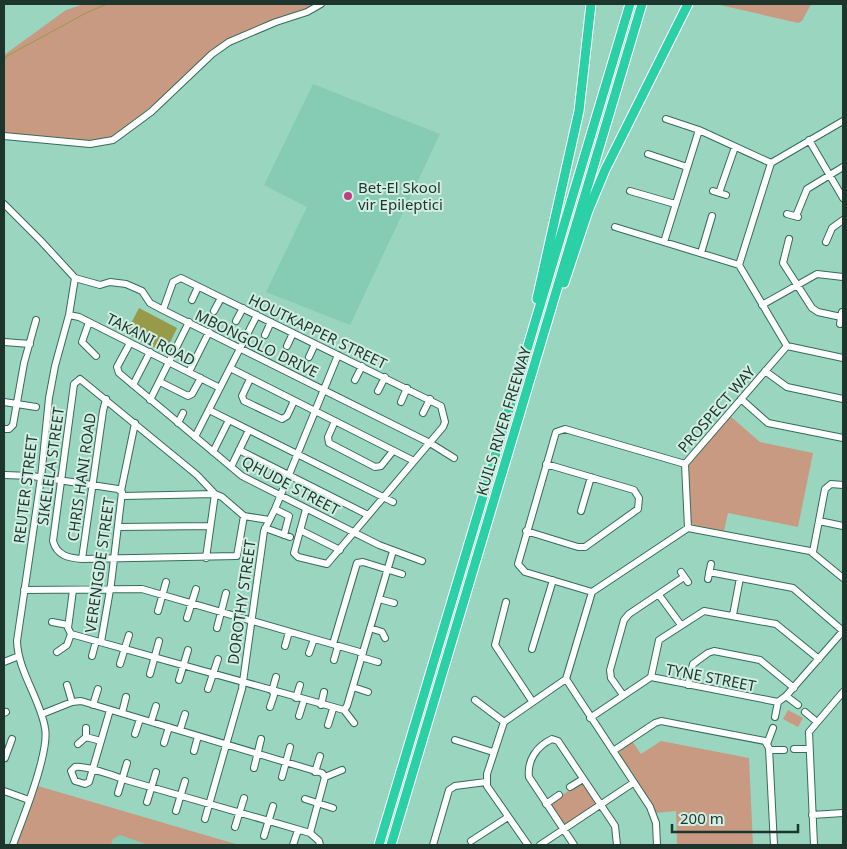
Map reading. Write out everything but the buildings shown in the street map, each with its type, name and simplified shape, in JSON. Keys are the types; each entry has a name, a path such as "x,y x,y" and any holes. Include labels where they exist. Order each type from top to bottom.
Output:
{"highway":[{"path":"531,337 535,307 568,166 578,111 591,4"},
{"name":"KUILS RIVER FREEWAY","path":"379,845 630,4"},
{"name":"KUILS RIVER FREEWAY","path":"390,845 642,4"},
{"path":"541,341 553,316 588,211 605,170 688,4"}],"street":[{"path":"4,136 90,144 113,140 150,112 225,44 263,26 307,12 320,4"},
{"path":"666,119 699,130 771,163"},
{"path":"739,265 771,163 843,120"},
{"path":"664,242 699,130"},
{"path":"809,140 843,198"},
{"path":"720,193 735,147"},
{"path":"648,154 687,167"},
{"path":"787,214 798,217 804,191 843,167"},
{"path":"630,191 675,204"},
{"path":"4,204 75,278"},
{"path":"701,253 712,216"},
{"path":"826,242 832,228 843,220"},
{"path":"615,227 739,265 787,346 843,358"},
{"path":"780,237 791,239 783,263 814,310 841,318"},
{"path":"762,305 796,284 817,274 843,277"},
{"name":"MBONGOLO DRIVE","path":"75,278 100,285 110,282 126,284 142,291 150,303 163,310 430,443 454,458"},
{"name":"REUTER STREET","path":"13,845 29,800 46,736 42,714 19,656 17,641 41,478 49,398 55,366 69,315 75,278"},
{"name":"HOUTKAPPER STREET","path":"163,310 175,279 181,278 441,406 443,427 327,564 297,556 294,551 300,530"},
{"path":"192,300 198,287"},
{"path":"214,311 221,298"},
{"path":"236,321 243,308"},
{"name":"TAKANI ROAD","path":"69,315 89,322 220,388"},
{"path":"195,437 257,315"},
{"path":"4,430 13,426 24,362 36,320"},
{"path":"89,322 82,342 96,356"},
{"path":"150,400 189,322"},
{"path":"265,335 271,322"},
{"path":"189,372 209,332"},
{"path":"287,346 293,333"},
{"path":"4,342 30,344"},
{"name":"QHUDE STREET","path":"130,343 117,369 120,374 245,478 354,533 393,551 422,561"},
{"path":"309,357 315,344"},
{"name":"PROSPECT WAY","path":"688,528 685,464 787,346"},
{"path":"133,386 150,352"},
{"name":"DOROTHY STREET","path":"205,818 243,683 265,528 275,509 338,354"},
{"path":"355,380 362,366"},
{"path":"230,368 414,461"},
{"path":"765,371 787,387 843,399"},
{"path":"378,391 385,377"},
{"path":"160,382 188,396 192,394 201,378"},
{"name":"SIKELELA STREET","path":"78,379 83,380 106,399 203,480 215,494 222,497 244,516 238,555 234,557 206,558 82,559 65,556 53,544 75,383 78,379"},
{"path":"250,379 242,396 246,402 282,419 287,416 294,401"},
{"path":"401,402 407,388"},
{"name":"CHRIS HANI ROAD","path":"82,559 106,399"},
{"path":"423,413 430,399"},
{"path":"741,399 768,423 843,438"},
{"path":"4,402 36,407"},
{"path":"209,410 393,502"},
{"path":"178,423 183,413"},
{"path":"213,452 229,420"},
{"path":"335,421 328,437 329,443 373,466 381,466 393,451"},
{"path":"135,423 122,493 215,494 206,558"},
{"path":"592,592 525,572 518,568 526,531 556,432 562,428 685,464"},
{"path":"231,467 249,430"},
{"path":"239,450 368,515"},
{"path":"526,531 578,547 585,547 636,513 639,498 634,490 546,464"},
{"name":"VERENIGDE STREET","path":"4,475 61,481 122,493 120,527 110,590 98,642 92,656"},
{"path":"581,511 591,477"},
{"path":"813,552 826,487 834,483 843,485"},
{"path":"265,528 287,536 289,516 275,509"},
{"path":"306,509 300,530 340,550"},
{"path":"244,516 269,520"},
{"path":"819,521 843,526"},
{"path":"120,527 210,526"},
{"path":"528,845 486,782 504,722 566,679 592,592 688,528 813,552 843,578"},
{"path":"344,710 353,687 393,551"},
{"path":"334,660 356,564 363,562 402,574"},
{"path":"708,579 710,568 740,578 796,590 843,631 794,688 778,702 775,717"},
{"path":"623,696 612,678 610,670 624,620 629,614 684,577"},
{"path":"733,615 740,578"},
{"path":"532,649 553,580"},
{"path":"158,611 166,582"},
{"path":"24,590 139,589 336,645 378,662"},
{"path":"187,618 196,589"},
{"path":"57,652 67,645 71,634 68,625 72,590"},
{"path":"217,628 226,593"},
{"path":"659,594 681,625"},
{"path":"379,599 394,603"},
{"path":"506,602 495,645 532,701"},
{"path":"651,678 658,642 704,611 776,624 819,659"},
{"path":"52,622 68,625"},
{"path":"370,628 382,632 384,638"},
{"path":"285,646 289,632"},
{"path":"71,634 333,709 344,710 354,723"},
{"path":"120,664 129,635"},
{"path":"309,653 314,639"},
{"path":"150,674 159,641"},
{"path":"179,680 188,650"},
{"path":"688,685 693,664 714,651 760,660 794,688"},
{"path":"4,662 19,656"},
{"path":"208,689 218,659"},
{"path":"270,707 276,677"},
{"name":"TYNE STREET","path":"590,718 651,678 778,702"},
{"path":"566,679 654,814 657,845"},
{"path":"296,698 300,684"},
{"path":"67,685 72,702"},
{"path":"353,687 368,692"},
{"path":"94,705 98,689"},
{"path":"320,705 324,692"},
{"path":"814,845 809,732 843,692"},
{"path":"786,696 798,706"},
{"path":"122,713 126,697"},
{"path":"299,716 304,700"},
{"path":"475,700 504,722"},
{"path":"42,714 72,702 94,705 315,772 325,777 342,770"},
{"path":"151,722 156,706"},
{"path":"328,725 333,709"},
{"path":"110,710 93,770 86,784 75,781 71,775 72,769 76,767 93,770 310,833 320,845"},
{"path":"806,712 816,722"},
{"path":"180,730 185,714"},
{"path":"136,734 140,719"},
{"path":"613,751 661,721 762,740 768,747 784,750"},
{"path":"164,742 169,727"},
{"path":"78,744 86,737 86,728"},
{"path":"773,728 768,747 774,845"},
{"path":"194,751 198,736"},
{"path":"86,737 101,741"},
{"path":"254,768 261,739"},
{"path":"455,740 494,752"},
{"path":"574,845 530,780 529,772 535,752 550,740 558,741 615,826 616,845"},
{"path":"5,758 9,742"},
{"path":"282,777 290,747"},
{"path":"794,749 809,749"},
{"path":"315,772 320,756"},
{"path":"118,793 127,763"},
{"path":"147,802 156,772"},
{"path":"310,833 325,777"},
{"path":"570,788 583,779"},
{"path":"176,811 184,781"},
{"path":"432,845 449,790 455,786 486,782"},
{"path":"540,845 633,783"},
{"path":"4,791 29,800"},
{"path":"546,804 559,795"},
{"path":"235,827 244,798"},
{"path":"305,799 333,808"},
{"path":"264,836 273,806"},
{"path":"812,815 843,813"},
{"path":"471,841 508,817"},
{"path":"293,844 298,830"}],"shaded area":[{"path":"84,4 318,4 229,41 112,139 93,141 4,133 4,55 66,10"},
{"path":"716,4 811,4 802,21 798,23"},
{"name":"Bet-El Skool vir Epileptici","path":"313,84 440,134 350,325 266,292 307,207 264,185"},
{"path":"139,308 177,328 165,353 126,333"},
{"path":"730,416 760,442 813,453 798,527 728,513 724,531 694,525 691,522 688,465"},
{"path":"788,710 803,718 798,727 783,719"},
{"path":"632,741 641,754 661,741 749,758 753,845 677,845 676,811 656,813 620,757 620,749"},
{"path":"583,781 596,805 564,825 549,804"},
{"path":"38,786 239,845 148,845 120,835 113,839 111,845 17,845"},
{"path":"120,835 148,845 111,845 113,839"}],"waterway":[{"path":"4,60 7,56 86,13 107,4"}],"place":[{"name":"Bet-El Skool vir Epileptici","path":"348,196"}]}
